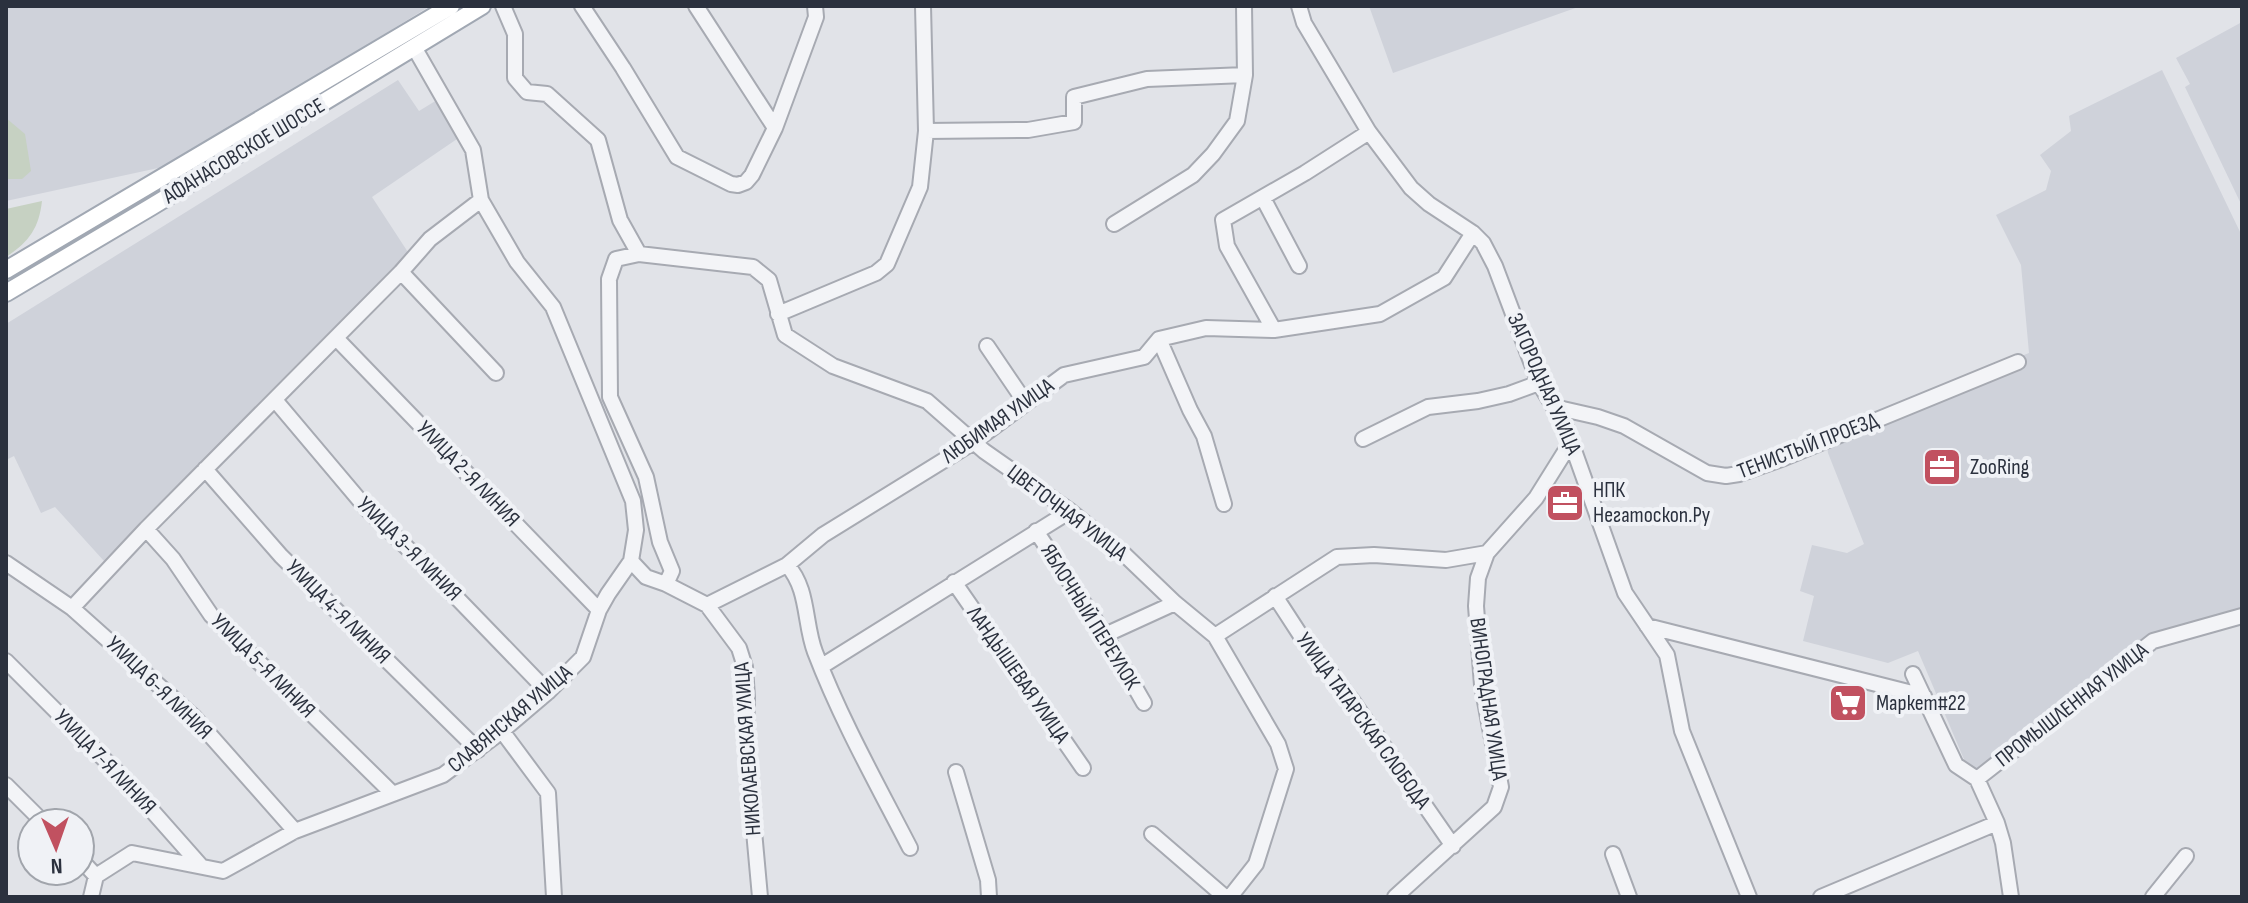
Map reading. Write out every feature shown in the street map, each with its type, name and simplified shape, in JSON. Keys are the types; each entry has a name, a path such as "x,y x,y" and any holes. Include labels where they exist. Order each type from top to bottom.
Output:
{"main road":[{"name":"АФАНАСОВСКОЕ ШОССЕ","path":"6,270 451,6"},
{"name":"АФАНАСОВСКОЕ ШОССЕ","path":"6,293 482,6"}],"street":[{"path":"503,6 515,34 515,78 527,92 547,94 598,140 620,220 639,254 616,259 609,279 610,397 646,477 660,542 672,571 666,584"},
{"path":"582,6 680,160 738,185 752,175 775,128 816,17 815,6"},
{"path":"696,6 775,128"},
{"path":"778,314 876,273 887,264 920,187 926,131 923,6"},
{"path":"1114,224 1193,175 1237,121 1245,75 1244,6"},
{"name":"ЗАГОРОДНАЯ УЛИЦА","path":"1299,6 1304,23 1369,132 1411,188 1473,233 1483,243 1495,266 1539,383 1565,425 1625,593 1667,655 1682,731 1749,897"},
{"name":"СЛАВЯНСКАЯ УЛИЦА","path":"96,876 132,853 223,871 295,831 443,775 502,731 583,657 599,610 631,561 636,530 633,501 553,307 517,262 481,200 473,150 414,47"},
{"path":"926,131 1028,130 1074,122 1074,97 1147,79 1245,75"},
{"path":"1274,330 1227,246 1223,220 1369,132"},
{"path":"1263,198 1299,266"},
{"path":"72,608 430,239 481,200"},
{"name":"ЛЮБИМАЯ УЛИЦА","path":"707,605 787,565 823,535 975,441 1064,375 1144,357 1159,339 1206,328 1274,330 1380,314 1444,278 1473,233"},
{"name":"ЦВЕТОЧНАЯ УЛИЦА","path":"639,254 753,267 769,280 785,335 833,366 927,401 984,451 1070,511 1125,555 1215,636"},
{"path":"401,272 496,373"},
{"name":"УЛИЦА 2-Я ЛИНИЯ","path":"336,338 599,610"},
{"path":"1159,339 1204,436 1224,504"},
{"path":"987,346 1025,402"},
{"name":"ТЕНИСТЫЙ ПРОЕЗД","path":"1554,407 1624,426 1707,473 1726,476 1784,458 2018,362"},
{"path":"1363,439 1428,407 1478,401 1539,383"},
{"name":"УЛИЦА 3-Я ЛИНИЯ","path":"275,400 367,509 548,692"},
{"path":"1152,834 1228,897 1256,864 1286,769 1278,744 1215,636 1337,557 1374,555 1446,560 1487,553 1536,498 1571,442"},
{"name":"УЛИЦА 4-Я ЛИНИЯ","path":"205,469 281,556 478,750"},
{"path":"822,666 1070,511"},
{"name":"УЛИЦА 5-Я ЛИНИЯ","path":"146,529 173,559 211,615 392,793"},
{"name":"ЯБЛОЧНЫЙ ПЕРЕУЛОК","path":"1036,531 1105,635 1144,703"},
{"name":"ВИНОГРАДНАЯ УЛИЦА","path":"1395,897 1494,807 1499,797 1501,787 1482,685 1476,606 1478,578 1487,553"},
{"name":"НИКОЛАЕВСКАЯ УЛИЦА","path":"631,561 646,577 707,605 739,648 745,667 746,743 760,897"},
{"name":"УЛИЦА 6-Я ЛИНИЯ","path":"6,563 72,608 194,717 295,831"},
{"path":"787,565 798,576 814,650 910,848"},
{"name":"ЛАНДЫШЕВАЯ УЛИЦА","path":"954,582 1083,768"},
{"name":"УЛИЦА ТАТАРСКАЯ СЛОБОДА","path":"1275,596 1453,846"},
{"path":"1105,635 1175,603"},
{"name":"ПРОМЫШЛЕННАЯ УЛИЦА","path":"2011,897 2003,843 1977,779 2153,641 2242,616"},
{"path":"1647,626 1924,696"},
{"name":"УЛИЦА 7-Я ЛИНИЯ","path":"6,661 124,779 201,866"},
{"path":"1913,674 1956,765 1977,779"},
{"path":"502,731 548,793 554,897"},
{"path":"956,772 988,880 989,897"},
{"path":"6,785 28,807"},
{"path":"1821,897 1997,823"},
{"path":"1613,854 1629,897"},
{"path":"2153,897 2186,856"}],"shaded area":[{"path":"6,6 430,6 172,165 6,201"},
{"path":"1369,6 1581,6 1393,73"},
{"path":"2242,22 2242,206 2185,87 2190,84 2176,58"},
{"path":"2162,70 2242,236 2242,610 2157,633 1976,769 1966,764 1918,651 1888,663 1803,641 1814,596 1800,591 1812,545 1847,553 1864,544 1828,453 1825,434 2029,353 2021,265 1996,215 2046,190 2051,171 2040,155 2071,131 2069,116"},
{"path":"398,80 419,111 437,100 457,139 372,197 417,266 115,570 55,507 41,513 14,456 6,460 6,324"}],"green space":[{"path":"6,118 25,134 31,171 22,179 6,179"},
{"path":"42,201 32,234 6,257 6,209"}],"place":[{"name":"ZooRing","path":"1942,467"},
{"name":"НПК Негатоскоп.Ру","path":"1565,503"},
{"name":"Маркет#22","path":"1848,703"}]}
